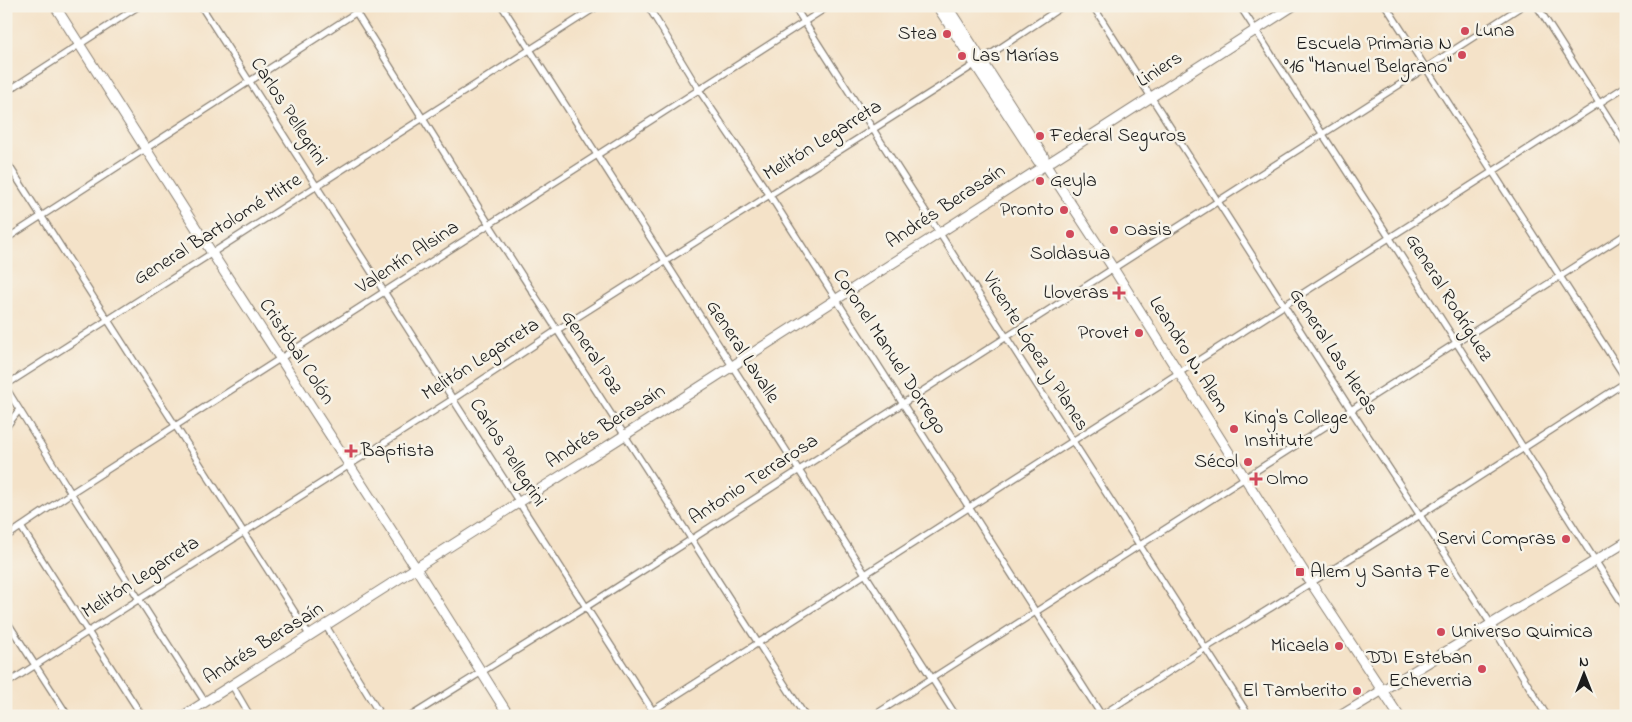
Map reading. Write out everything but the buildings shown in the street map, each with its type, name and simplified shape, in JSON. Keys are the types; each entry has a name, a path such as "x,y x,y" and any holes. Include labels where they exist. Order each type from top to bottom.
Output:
{"street":[{"name":"Cristóbal Colón","path":"55,6 509,716"},
{"path":"6,92 139,6"},
{"name":"Carlos Pellegrini","path":"201,6 655,713"},
{"name":"General Paz","path":"352,6 489,224 805,716"},
{"path":"6,239 250,83 366,6"},
{"name":"General Lavalle","path":"502,6 956,716"},
{"name":"General Bartolomé Mitre","path":"6,386 598,6"},
{"name":"Coronel Manuel Dorrego","path":"648,6 699,90 768,194 1101,715"},
{"name":"Vicente López y Planes","path":"794,6 1249,716"},
{"name":"Valentín Alsina","path":"6,537 71,493 281,360 829,6"},
{"name":"Leandro N. Alem","path":"937,6 978,62"},
{"name":"Leandro N. Alem","path":"948,6 978,62 1038,161 1045,164 1113,268 1311,583 1383,690 1398,716"},
{"name":"Melitón Legarreta","path":"6,684 1063,6"},
{"name":"General Las Heras","path":"1094,6 1284,306 1491,624 1547,716"},
{"name":"General Rodríguez","path":"1240,6 1322,135 1390,236 1626,609"},
{"name":"Liniers","path":"1045,164 1293,6"},
{"path":"1101,715 1420,515 1626,380 1386,6"},
{"name":"Antonio Terrarosa","path":"411,716 586,607 1522,6"},
{"path":"1538,6 1626,145"},
{"path":"644,716 655,713 758,642 1626,86"},
{"path":"6,161 310,636"},
{"name":"Andrés Berasaín","path":"183,716 626,435 1045,164"},
{"path":"872,716 1626,234"},
{"path":"6,386 71,493 205,702"},
{"path":"6,427 19,410"},
{"path":"21,527 142,716"},
{"path":"1340,716 1626,542"},
{"path":"6,620 68,716"},
{"path":"326,626 379,714 371,716"},
{"path":"232,685 250,716"}],"place":[{"name":"Luna","path":"1465,31"},
{"name":"Stea","path":"947,34"},
{"name":"Escuela Primaria N °16 \"Manuel Belgrano\"","path":"1462,55"},
{"name":"Las Marías","path":"962,56"},
{"name":"Federal Seguros","path":"1040,136"},
{"name":"Geyla","path":"1040,181"},
{"name":"Pronto","path":"1064,210"},
{"name":"Oasis","path":"1114,230"},
{"name":"Soldasua","path":"1070,234"},
{"name":"Lloveras","path":"1119,293"},
{"name":"Provet","path":"1139,333"},
{"name":"King's College Institute","path":"1234,429"},
{"name":"Baptista","path":"351,451"},
{"name":"Sécol","path":"1248,462"},
{"name":"Olmo","path":"1256,479"},
{"name":"Servi Compras","path":"1566,539"},
{"name":"Alem y Santa Fe","path":"1300,572"},
{"name":"Universo Quimica","path":"1441,632"},
{"name":"Micaela","path":"1339,646"},
{"name":"DDI Esteban Echeverria","path":"1482,669"},
{"name":"El Tamberito","path":"1357,691"}]}
